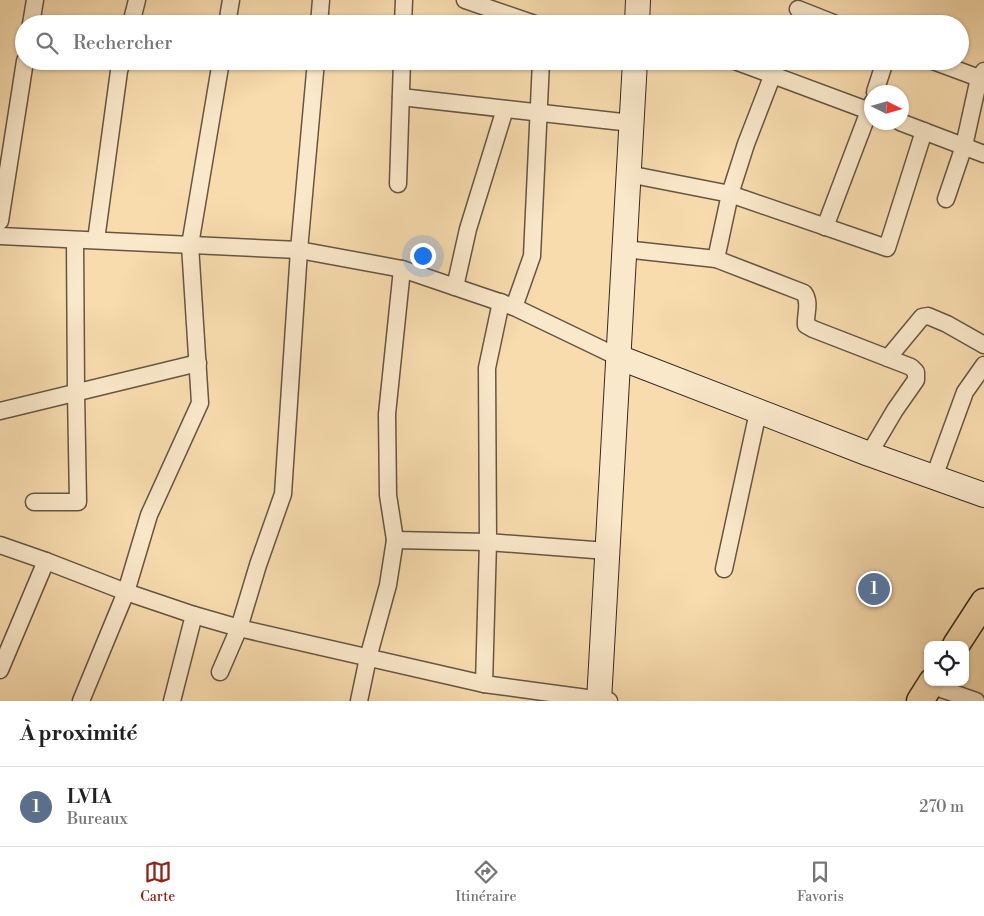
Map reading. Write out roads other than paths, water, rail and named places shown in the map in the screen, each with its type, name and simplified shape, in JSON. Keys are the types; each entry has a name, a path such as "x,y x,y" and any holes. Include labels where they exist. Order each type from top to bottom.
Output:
{"main road":[{"path":"959,641 984,602"}],"street":[{"path":"32,15 35,0"},
{"path":"133,15 137,0"},
{"path":"230,15 232,0"},
{"path":"320,15 321,0"},
{"path":"403,15 404,0"},
{"path":"465,0 509,15"},
{"path":"637,15 638,0"},
{"path":"797,11 809,15"},
{"path":"0,221 25,70"},
{"path":"96,240 120,70"},
{"path":"81,701 126,592 150,515 200,403 190,245 219,70"},
{"path":"220,672 239,628 258,566 284,494 299,250 315,70"},
{"path":"398,184 402,70"},
{"path":"484,684 488,542 487,368 508,305 532,256 540,70"},
{"path":"0,545 126,592 239,628 484,684 603,701 608,551 634,70"},
{"path":"716,259 730,194 746,144 775,70"},
{"path":"781,70 864,105"},
{"path":"877,85 882,70"},
{"path":"946,199 964,146 981,75 964,70"},
{"path":"401,97 631,123"},
{"path":"455,286 468,229 505,109"},
{"path":"909,125 984,154"},
{"path":"825,227 864,126"},
{"path":"628,174 730,194 887,248 924,131"},
{"path":"0,236 299,250 402,269 508,305 618,357 869,454 984,495"},
{"path":"34,502 78,502 75,240"},
{"path":"624,249 716,259 804,293 808,304 805,318 806,325 911,367 916,372 916,380 895,410 869,454"},
{"path":"359,701 368,658 388,585 394,540 388,495 387,414 402,269"},
{"path":"888,358 922,317 928,316 947,324 984,345"},
{"path":"0,411 198,363"},
{"path":"934,477 965,392 984,366"},
{"path":"724,568 758,412"},
{"path":"394,540 488,542 608,551"},
{"path":"0,670 46,561"},
{"path":"172,701 194,615"},
{"path":"927,690 976,701"}],"place":[{"name":"LVIA","path":"874,589"}]}
